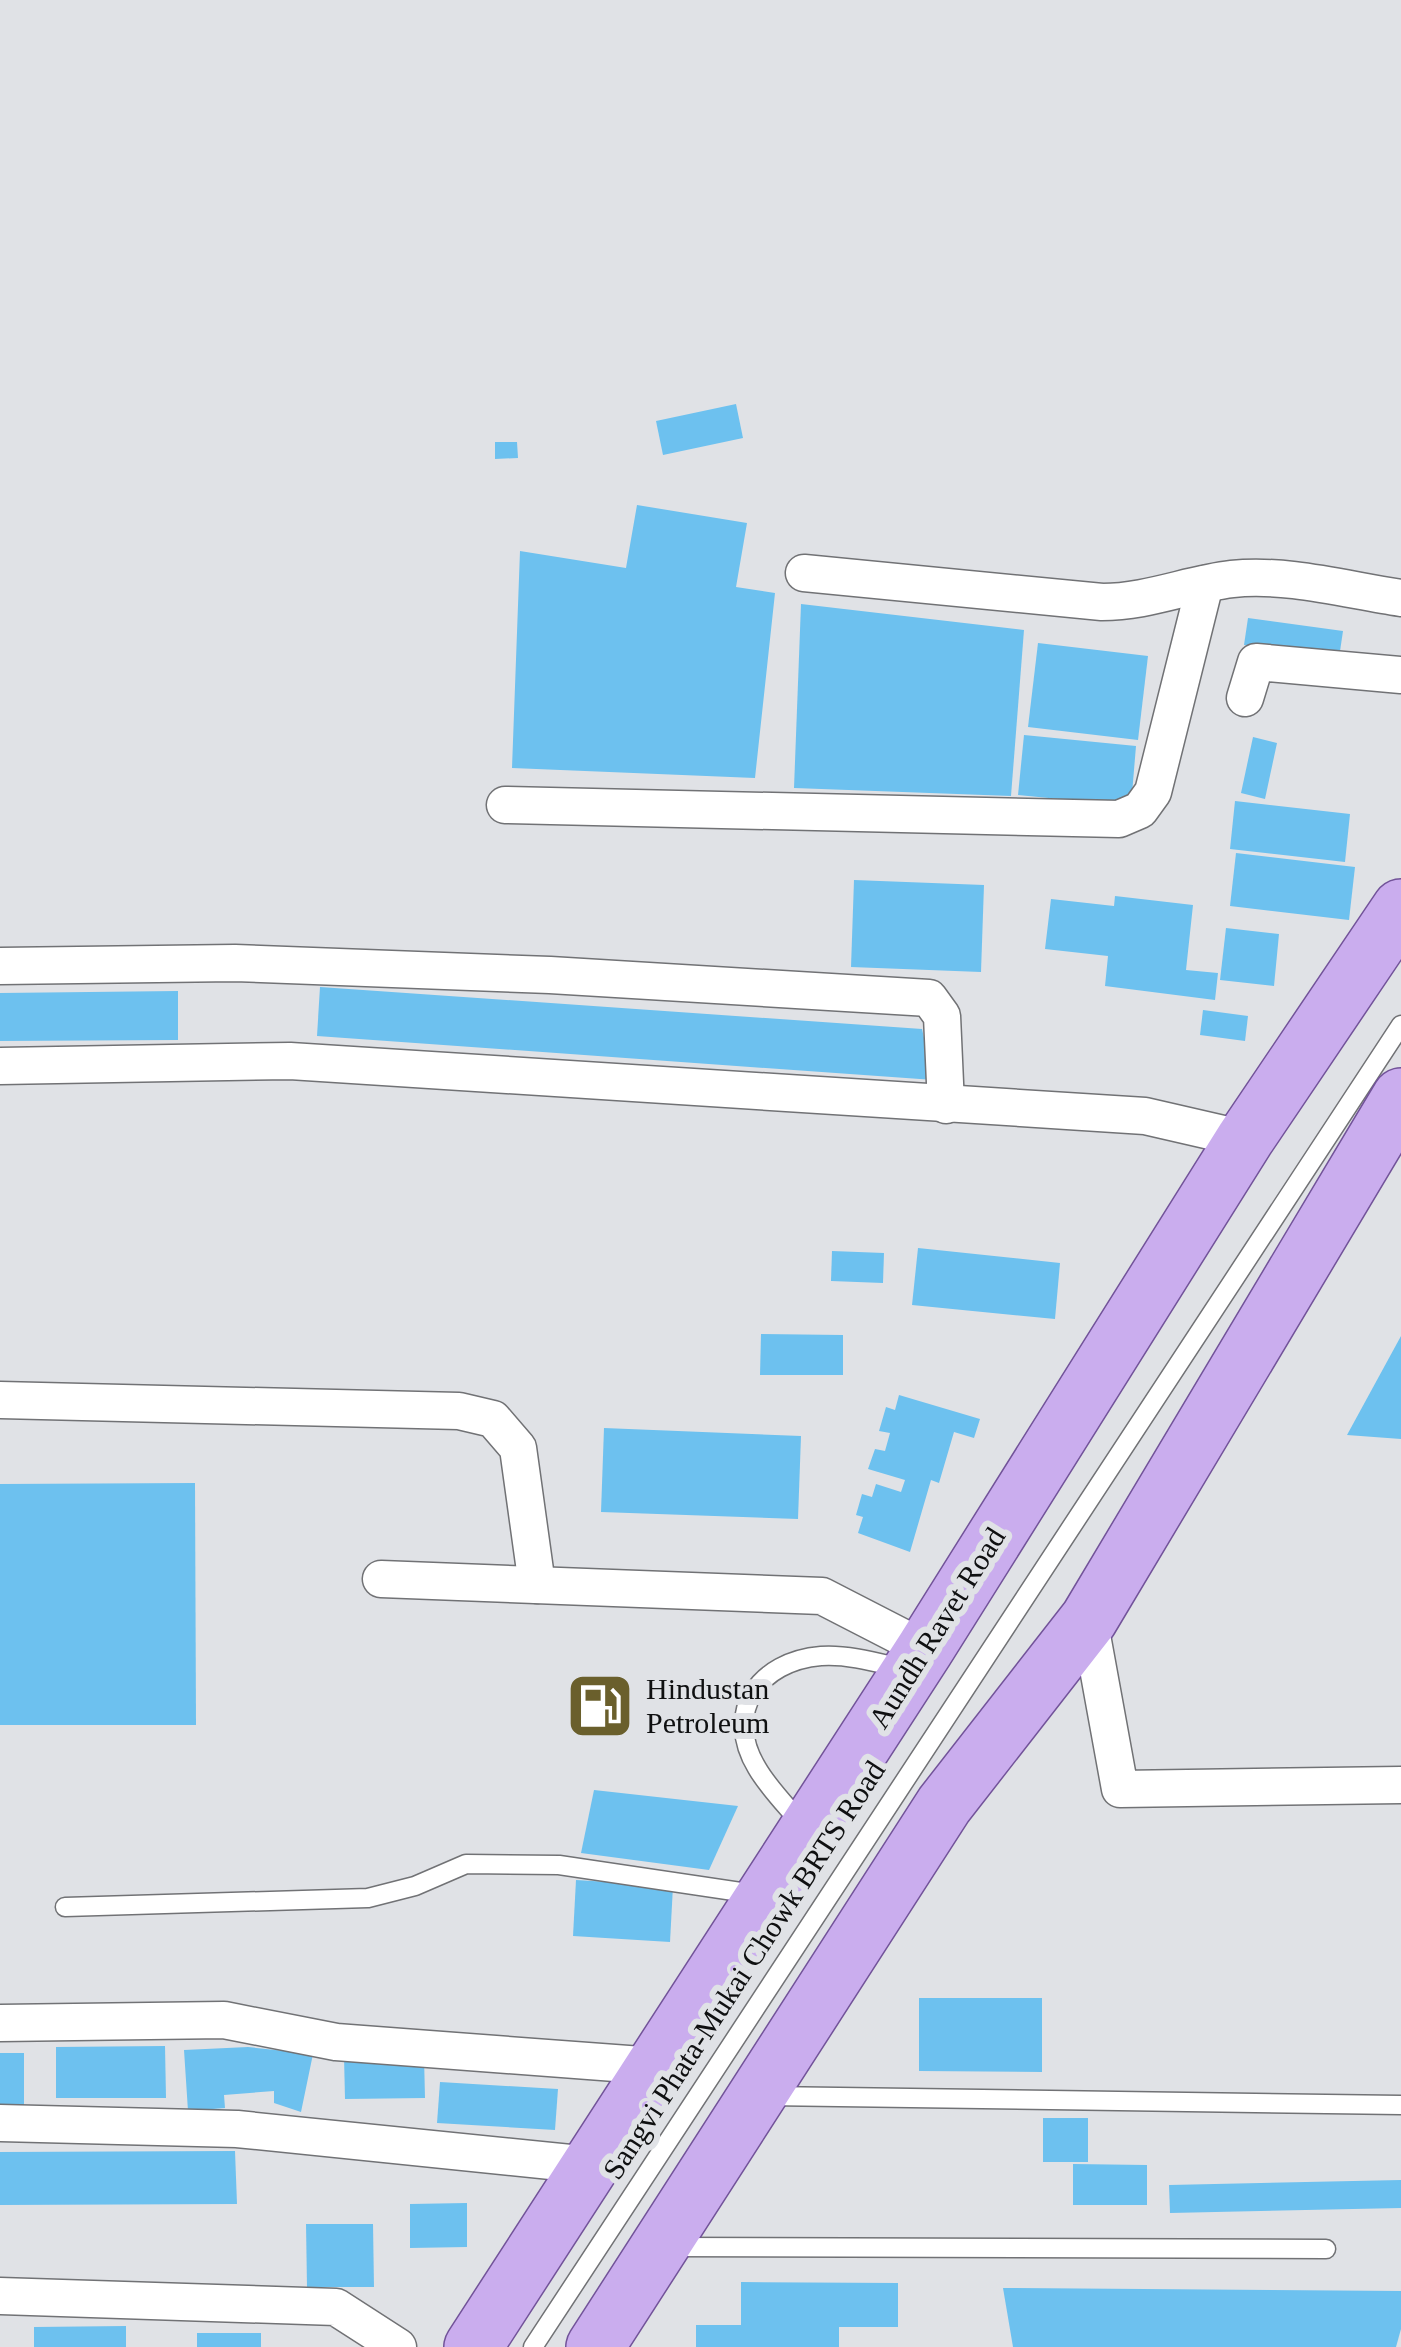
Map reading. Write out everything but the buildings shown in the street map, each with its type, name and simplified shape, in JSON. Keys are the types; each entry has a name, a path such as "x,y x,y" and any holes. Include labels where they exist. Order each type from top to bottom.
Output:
{"main road":[{"name":"Aundh Ravet Road","path":"473,2347 918,1660 1244,1139 1401,908"},
{"path":"595,2347 944,1805 1089,1619 1385,1131"}],"street":[{"path":"804,573 1102,602 1132,602 1205,584 1265,578 1401,598"},
{"path":"505,805 1119,819 1140,810 1153,792 1205,584"},
{"path":"1245,698 1256,662 1401,675"},
{"path":"0,966 235,963 550,975 929,998 942,1016 946,1105"},
{"path":"0,1066 290,1061 1145,1116 1244,1139"},
{"path":"0,1400 458,1411 494,1419 518,1448 537,1585"},
{"path":"381,1579 822,1596 918,1660"},
{"path":"1089,1619 1120,1789 1401,1785"},
{"path":"0,2024 224,2020 336,2042 655,2066"},
{"path":"0,2122 237,2129 590,2165"},
{"path":"0,2296 336,2307 398,2347"}],"lane":[{"name":"Sangvi Phata-Mukai Chowk BRTS Road","path":"533,2347 1401,1024"},
{"path":"807,1830 757,1768 746,1743 746,1705 755,1685 787,1665 821,1656 918,1660"},
{"path":"64,1907 368,1898 415,1886 466,1864 559,1865 765,1896"},
{"path":"757,2096 1401,2105"},
{"path":"659,2247 1326,2249"}],"place":[{"name":"Hindustan Petroleum","path":"600,1706"}]}
